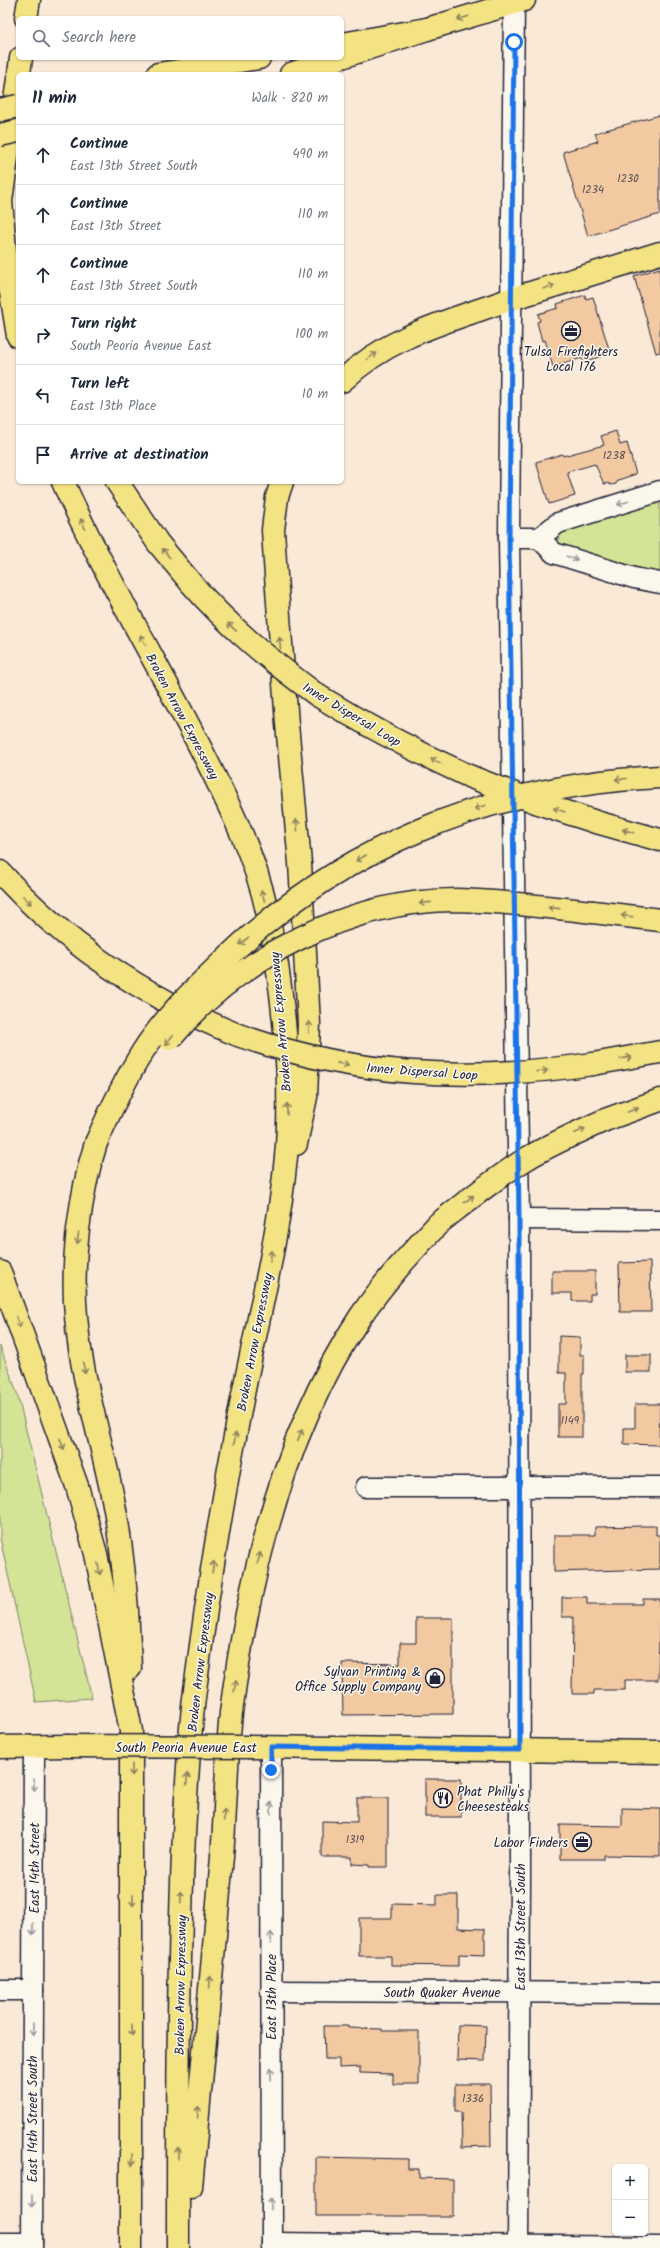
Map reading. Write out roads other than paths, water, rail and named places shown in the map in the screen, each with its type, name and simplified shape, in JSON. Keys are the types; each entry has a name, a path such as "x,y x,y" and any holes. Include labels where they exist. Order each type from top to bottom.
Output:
{"main road":[{"path":"26,16 29,0"},
{"path":"344,56 518,1"},
{"path":"344,44 427,29"},
{"path":"19,72 22,60"},
{"path":"22,60 23,72"},
{"path":"180,72 248,60"},
{"path":"297,72 333,60"},
{"path":"0,95 16,93"},
{"path":"16,94 2,201 6,262 16,324"},
{"path":"0,110 16,106"},
{"path":"0,135 16,131"},
{"path":"344,379 364,362 385,347 409,335 511,299 660,253"},
{"name":"Broken Arrow Expressway","path":"64,484 90,538 226,800 256,872 266,908 281,1000 287,1079 287,1155 276,1231 240,1411 215,1554 195,1691 187,1776 179,1979 178,2248"},
{"name":"Inner Dispersal Loop","path":"118,484 158,543 214,610 272,662 317,695 364,724 405,746 471,777 541,804 596,822 660,840"},
{"path":"276,1231 306,1097 309,1024 300,863 274,562 273,530 281,484"},
{"path":"131,2248 131,1731 128,1605 113,1500 84,1371 76,1316 75,1264 84,1200 102,1144 128,1077 144,1050 167,1020 237,947 272,917 334,874 364,856 429,825 482,807 558,788 596,782 660,777"},
{"name":"Inner Dispersal Loop","path":"0,872 28,901 64,933 134,985 208,1023 272,1047 353,1066 396,1072 457,1075 541,1072 660,1052"},
{"path":"102,1144 114,1127 144,1074 180,1027 231,980 277,949 323,928 353,918 424,902 456,900 486,901 660,920"},
{"path":"185,2248 222,1854 231,1715 241,1648 255,1575 273,1510 295,1446 334,1361 361,1316 380,1290 439,1223 488,1184 524,1160 555,1143 605,1120 660,1100"},
{"path":"0,1272 77,1486 96,1554 131,1731"},
{"name":"South Peoria Avenue East","path":"0,1747 260,1747 660,1752"}],"street":[{"path":"518,1 511,299 509,538 519,1218 660,1220"},
{"path":"509,538 539,538 558,523 660,491"},
{"path":"539,538 554,553 634,578 660,583"},
{"name":"East 13th Street South","path":"518,2247 520,1992 519,1218"},
{"path":"366,1487 660,1487"},
{"name":"East 14th Street","path":"33,1990 34,1746"},
{"name":"East 13th Place","path":"260,1747 271,1991 272,2246"},
{"path":"0,1990 33,1990"},
{"name":"East 14th Street South","path":"32,2246 33,1990"},
{"name":"South Quaker Avenue","path":"271,1991 660,1993"},
{"path":"0,2243 32,2246"},
{"path":"272,2246 660,2246"}],"place":[{"name":"Tulsa Firefighters Local 176","path":"571,331"},
{"name":"Sylvan Printing & Office Supply Company","path":"435,1678"},
{"name":"Phat Philly's Cheesesteaks","path":"443,1798"},
{"name":"Labor Finders","path":"582,1842"}]}
